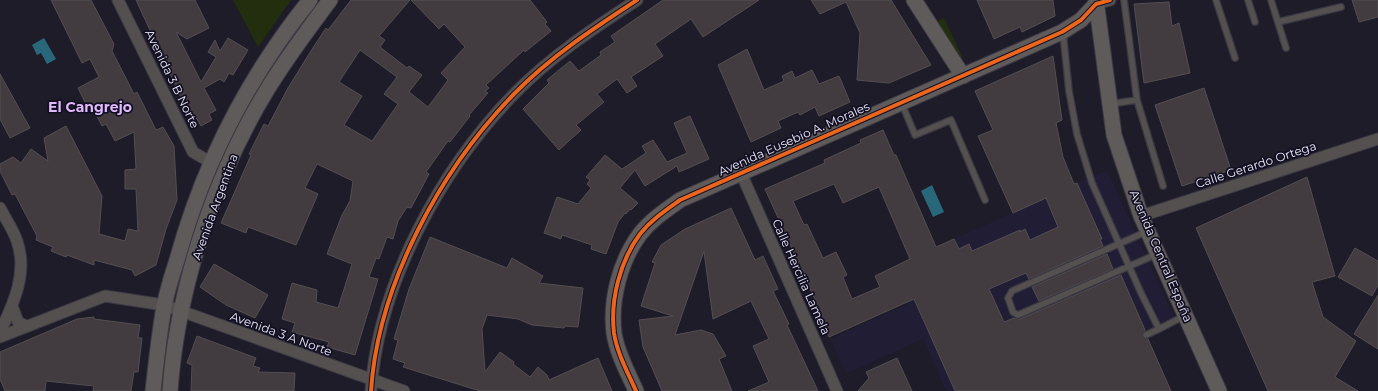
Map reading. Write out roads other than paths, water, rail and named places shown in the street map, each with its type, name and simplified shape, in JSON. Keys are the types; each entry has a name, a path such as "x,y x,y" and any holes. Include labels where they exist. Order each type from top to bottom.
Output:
{"street":[{"name":"Avenida 3 B Norte","path":"118,0 193,152 210,162"},
{"name":"Avenida Argentina","path":"153,391 164,305 184,234 204,176 225,129 274,48 310,0"},
{"name":"Avenida Argentina","path":"170,391 182,311 200,242 230,160 263,96 282,66 330,0"},
{"path":"371,386 382,325 404,263 418,230 438,193 468,148 486,125 515,93 543,68 598,25 637,0"},
{"path":"914,0 963,76"},
{"name":"Avenida Eusebio A. Morales","path":"636,391 623,362 614,334 614,304 620,276 629,252 640,234 659,215 680,200 902,104 1062,32 1081,20 1101,1"},
{"name":"Avenida Central España","path":"1101,1 1109,104 1114,135 1141,216 1219,391"},
{"name":"Calle Gerardo Ortega","path":"1141,216 1378,139"},
{"name":"Calle Hercilia Lamela","path":"741,173 837,391"},
{"path":"204,176 221,183"},
{"path":"0,208 17,241 22,270 12,306 0,332"},
{"name":"Avenida 3 A Norte","path":"26,326 105,296 164,305 371,386 404,391"},
{"path":"12,306 18,322 26,326"},
{"path":"0,337 26,326"}],"lane":[{"path":"1124,0 1137,100 1163,186"},
{"path":"1216,0 1235,58"},
{"path":"1248,0 1254,22"},
{"path":"1271,0 1286,48"},
{"path":"1278,22 1341,7"},
{"path":"1062,32 1069,91 1077,134 1092,183 1129,267 1159,329"},
{"path":"1109,104 1137,100"},
{"path":"902,104 915,135 951,120 985,200"},
{"path":"1148,231 1012,291 1008,298 1013,312 1018,315 1158,254"},
{"path":"1146,335 1186,315"}],"water":[{"path":"44,38 56,59 47,64 41,53 37,55 32,45"},
{"path":"932,185 944,212 933,217 921,191"}],"district":[{"name":"El Cangrejo","path":"90,107"}]}
